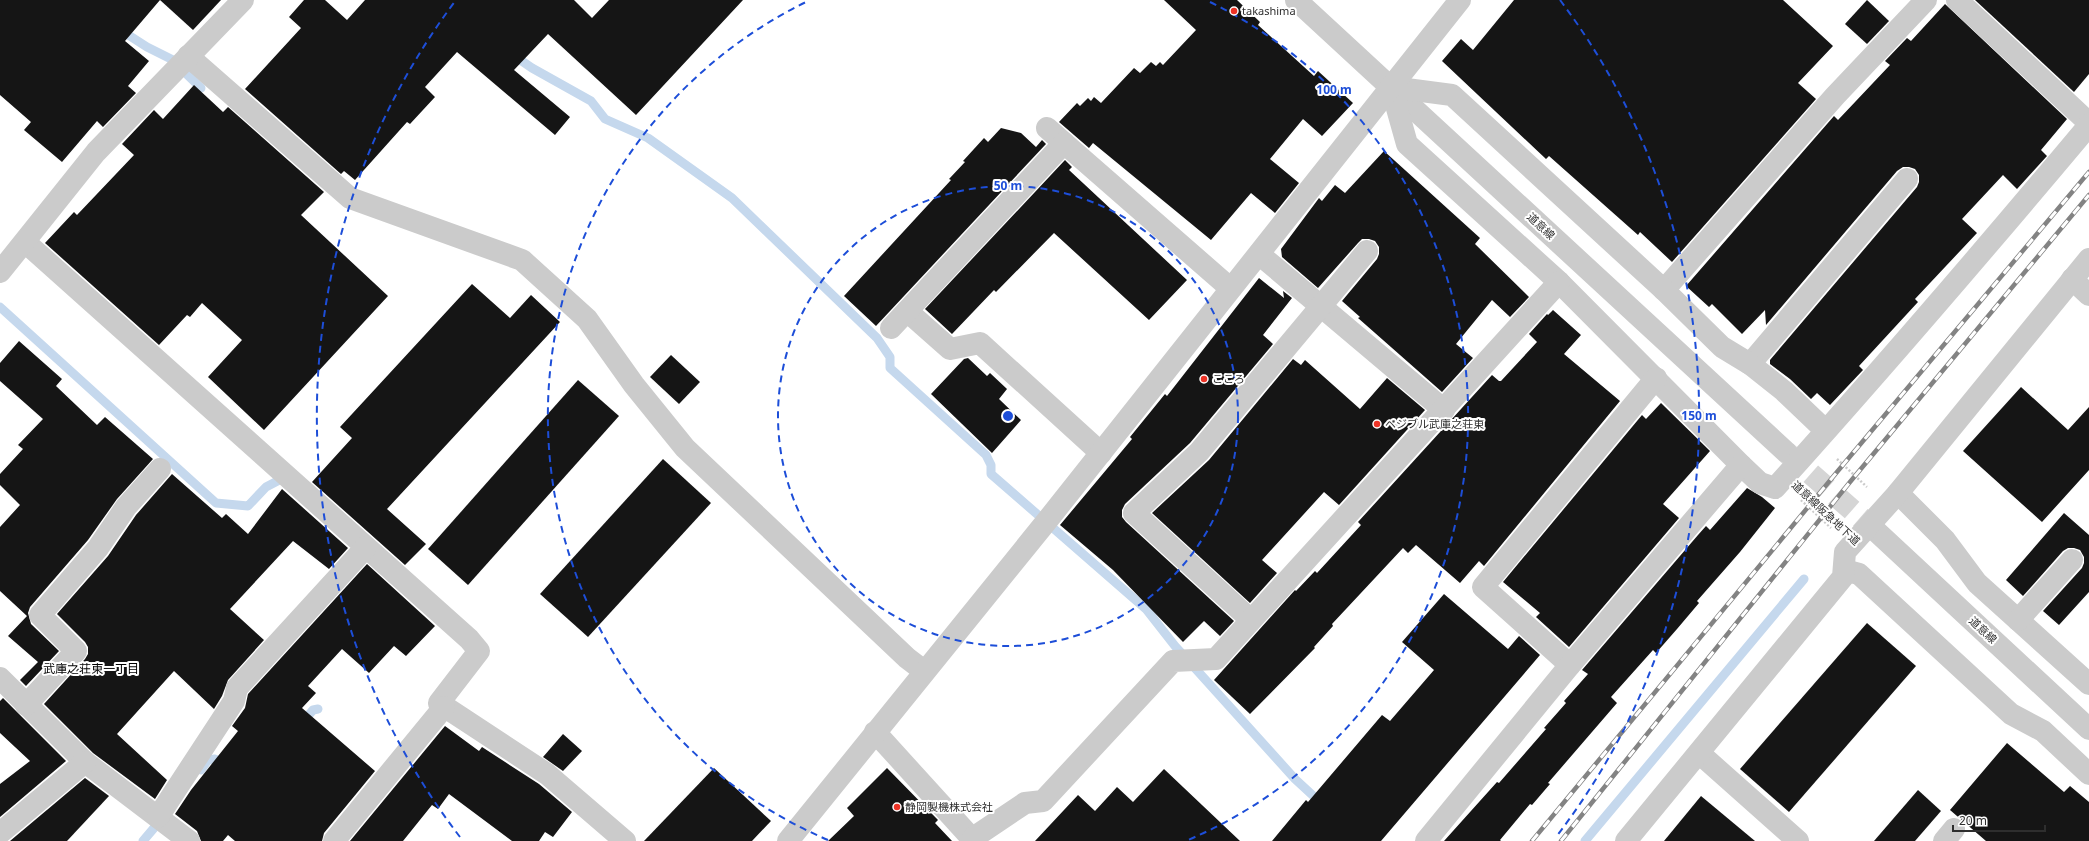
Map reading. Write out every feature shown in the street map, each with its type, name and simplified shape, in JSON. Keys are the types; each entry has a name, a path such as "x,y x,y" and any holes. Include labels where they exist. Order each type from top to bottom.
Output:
{"street":[{"path":"0,272 26,242 96,152 243,0"},
{"name":"道意線","path":"1296,0 1786,452"},
{"path":"788,841 1101,453 1230,288 1259,254 1460,0"},
{"path":"1664,290 1835,96 1926,0"},
{"path":"1391,87 1407,144 1559,282 1760,483 1775,488 1990,243 2089,124 1957,0"},
{"path":"188,56 350,198 522,260 588,319 634,385 685,448 924,671"},
{"path":"1391,87 1452,95 1664,290 1722,347 1750,364 1784,392 1823,434"},
{"path":"1047,128 1230,288"},
{"path":"891,328 1064,143"},
{"path":"1750,364 1907,179"},
{"path":"26,242 469,639 479,651 439,703 547,774 625,841"},
{"path":"1251,620 1134,513 1199,452 1367,252"},
{"path":"1259,254 1322,305 1444,410"},
{"path":"1626,841 1699,753 1844,566 1894,498 2089,259"},
{"path":"2072,279 2089,295"},
{"path":"875,732 973,840 1025,803 1043,801 1173,662 1216,658 1444,410 1559,282"},
{"path":"907,311 950,349 980,344 1101,453"},
{"path":"1570,665 1483,587 1656,378"},
{"path":"1426,841 1570,665 1741,465"},
{"path":"26,705 76,652 40,615 98,548 126,507 160,469"},
{"path":"1894,498 1945,540 1977,583 2089,684"},
{"name":"道意線","path":"1877,532 2089,729"},
{"path":"158,817 234,701 237,688 366,547"},
{"path":"2018,620 2072,560"},
{"path":"1844,566 1859,574 2011,714 2043,731 2089,774"},
{"path":"0,678 85,762 188,841"},
{"path":"334,841 444,707"},
{"path":"1699,753 1798,841"},
{"path":"0,833 85,762"}],"path":[{"path":"1835,458 1871,491"},
{"name":"道意線阪急地下道","path":"1797,497 1831,529"}],"building":[{"path":"0,0 160,0 125,41 149,61 128,86 136,93 103,127 97,121 62,162 24,130 31,122 0,95"},
{"path":"160,0 221,0 193,30"},
{"path":"304,0 325,0 347,20 365,0 574,0 592,18 609,0 743,0 636,115 548,34 514,70 570,117 555,135 457,52 425,87 435,97 410,124 407,122 355,180 344,171 341,174 245,89 301,28 289,17"},
{"path":"1164,0 1237,0 1260,22 1258,25 1314,76 1318,71 1353,103 1322,136 1303,119 1270,159 1299,183 1275,213 1251,193 1211,240 1093,143 1089,148 1059,122 1077,103 1080,106 1088,98 1091,101 1094,97 1101,103 1134,68 1140,73 1151,62 1156,66 1160,62 1163,65 1196,30"},
{"path":"1514,0 1783,0 1833,46 1798,83 1816,99 1672,262 1640,232 1638,235 1549,156 1546,159 1442,61 1461,39 1473,50"},
{"path":"1867,0 1889,21 1867,44 1845,24"},
{"path":"1975,0 2089,0 2089,74 2074,92"},
{"path":"1945,4 2067,119 2041,150 2047,156 2017,189 2003,175 1962,219 1977,233 1915,299 1918,302 1859,366 1863,370 1830,405 1817,393 1811,399 1790,379 1770,364 1770,360 1917,187 1919,175 1915,169 1903,167 1897,171 1766,325 1765,310 1742,334 1712,304 1709,307 1686,286 1834,116 1838,120 1890,65 1885,61 1907,38 1911,41"},
{"path":"194,85 223,112 228,107 324,192 301,215 388,296 264,430 208,377 242,340 202,303 190,317 187,315 159,345 45,243 74,212 77,215 134,155 122,144 154,110 163,119"},
{"path":"1001,128 1021,133 1036,147 1042,140 1046,144 876,326 844,296 951,180 949,179 965,162 963,161 984,138 988,142"},
{"path":"1384,151 1480,238 1475,244 1529,297 1510,317 1492,300 1456,344 1473,358 1442,392 1358,318 1360,317 1342,301 1377,259 1379,247 1375,241 1362,239 1318,288 1282,257 1281,249 1319,198 1322,201 1335,185 1345,193"},
{"path":"1065,160 1072,167 1069,170 1187,280 1149,320 1054,233 996,292 994,290 952,334 925,309"},
{"path":"1259,278 1284,298 1283,291 1292,298 1263,335 1273,344 1190,443 1125,504 1122,510 1122,517 1126,522 1234,621 1220,636 1204,621 1183,642 1113,570 1060,525 1132,439 1130,437 1165,394 1167,396"},
{"path":"472,284 510,318 531,295 560,322 387,509 426,544 405,565 312,482 352,438 340,427"},
{"path":"1553,310 1581,335 1564,354 1620,401 1484,566 1479,561 1460,583 1416,545 1408,553 1403,548 1332,624 1333,626 1314,647 1315,648 1250,714 1214,680 1295,590 1296,591 1315,571 1317,573 1361,525 1358,522 1492,375 1501,381 1537,342 1529,334 1547,314 1548,315"},
{"path":"19,341 62,379 56,386 97,425 105,417 153,459 117,499 88,540 30,607 28,613 31,624 59,651 26,686 20,680 38,662 8,636 27,616 0,591 0,527 20,505 0,485 0,474 23,449 18,445 43,419 0,381 0,363"},
{"path":"671,355 700,382 679,404 650,377"},
{"path":"968,358 987,376 990,373 1007,389 999,399 1021,420 992,453 931,394 964,359"},
{"path":"1293,359 1301,365 1305,360 1360,409 1387,378 1425,410 1339,505 1324,492 1262,560 1277,573 1250,603 1152,513 1209,460"},
{"path":"578,380 619,416 468,585 428,549"},
{"path":"2021,387 2068,430 2089,407 2089,470 2042,522 1963,451"},
{"path":"1661,403 1710,451 1663,504 1679,518 1569,647 1536,617 1540,613 1503,582 1642,415 1646,419"},
{"path":"663,459 711,503 588,637 540,594"},
{"path":"172,474 222,518 226,514 248,534 282,489 348,548 329,569 293,541 230,609 264,640 228,680 222,696 214,709 174,671 117,734 167,780 155,799 93,753 44,704 88,654 88,647 85,642 57,614 108,556 136,515"},
{"path":"1747,488 1762,497 1775,508 1740,552 1697,601 1699,603 1677,629 1656,653 1653,650 1611,697 1617,703 1548,783 1550,784 1532,805 1530,804 1500,840 1501,841 1444,841 1497,782 1499,783 1546,729 1544,728 1566,703 1564,701 1588,674 1582,670 1706,526 1710,530"},
{"path":"2064,513 2089,535 2089,592 2059,625 2043,611 2082,568 2084,557 2080,550 2068,548 2063,551 2023,596 2006,580"},
{"path":"367,564 435,626 406,656 394,646 369,673 342,649 308,686 316,693 302,708 375,771 324,833 322,841 235,841 228,835 223,841 201,841 197,831 175,814 191,790 238,731 232,726 245,708 248,694"},
{"path":"1444,594 1508,649 1519,636 1540,655 1381,841 1272,841 1306,800 1308,802 1382,715 1390,721 1434,670 1402,642"},
{"path":"1867,623 1916,666 1789,812 1740,769"},
{"path":"3,698 66,761 0,817 0,784 30,761 0,733 0,701"},
{"path":"445,726 479,751 482,747 539,784 572,812 553,837 545,832 539,841 512,841 449,794 438,809 432,805 403,841 350,841"},
{"path":"563,734 582,751 563,771 543,757"},
{"path":"2007,743 2064,792 2070,786 2089,802 2089,841 1986,841 1950,810"},
{"path":"714,768 771,821 752,841 644,841"},
{"path":"887,768 938,820 935,823 952,841 828,841 854,816 847,808"},
{"path":"1164,769 1240,841 1035,841 1078,795 1095,811 1117,787 1133,802"},
{"path":"85,778 109,796 67,841 10,841"},
{"path":"1918,790 1941,811 1915,841 1874,841"},
{"path":"1701,796 1755,841 1664,841"}],"waterway":[{"path":"119,29 147,47 171,59 201,88"},
{"path":"513,55 532,68 591,101 605,119 648,138 732,198 877,338 890,357 890,368 986,455 991,465 991,474 1146,609 1175,646 1295,779 1321,803"},
{"path":"0,307 216,503 248,506 266,487 285,477 287,479"},
{"path":"1585,841 1804,579"},
{"path":"302,723 313,710 318,709"},
{"path":"201,770 208,760 215,759 226,764"},
{"path":"143,841 154,828"}],"tunnel":[{"path":"1786,452 1877,532"}],"railway":[{"path":"1532,841 1837,472 2089,172"},
{"path":"1561,841 1850,482 2089,195"}],"place":[{"name":"takashima","path":"1234,11"},
{"name":"こころ","path":"1204,379"},
{"name":"ペジブル武庫之荘東","path":"1377,424"},
{"name":"静岡製機株式会社","path":"897,807"}],"district":[{"name":"武庫之荘東一丁目","path":"91,669"}]}
